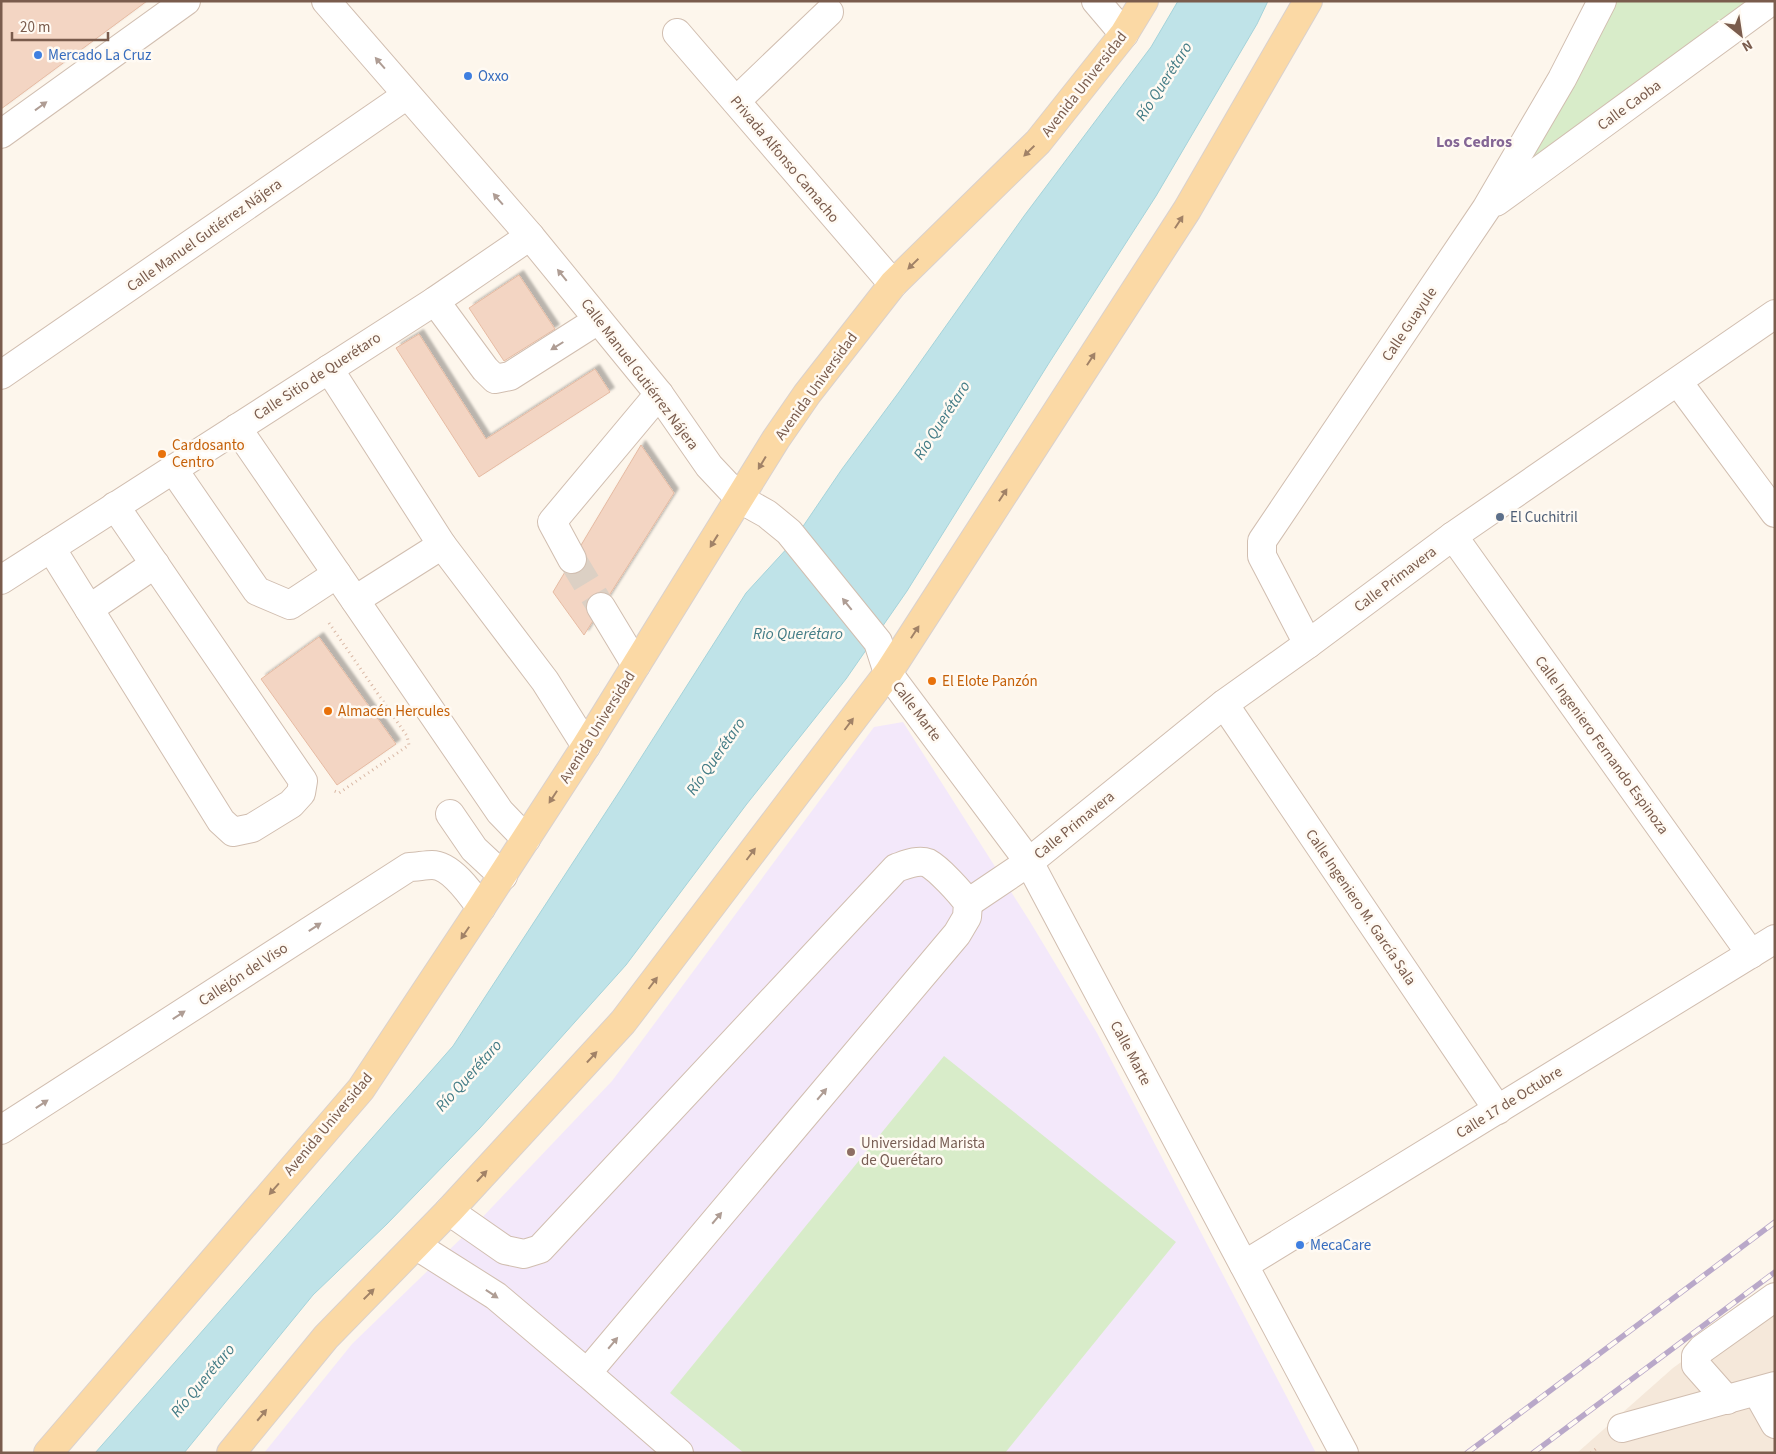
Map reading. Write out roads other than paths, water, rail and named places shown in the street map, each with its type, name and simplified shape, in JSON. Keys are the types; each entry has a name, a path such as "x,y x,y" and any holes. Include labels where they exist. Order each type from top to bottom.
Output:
{"main road":[{"name":"Avenida Universidad","path":"48,1453 361,1089 503,876 636,666 776,439 807,394 893,284 1038,142 1124,34 1144,1"},
{"path":"231,1453 326,1337 450,1212 623,1022 888,673 1187,210 1308,1"}],"street":[{"path":"1,134 186,1"},
{"name":"Calle Manuel Gutiérrez Nájera","path":"326,1 530,236 659,394 709,466 740,499 767,514 789,532 878,642 888,673"},
{"path":"1096,1 1124,34"},
{"name":"Calle Guayule","path":"1308,644 1262,556 1262,541 1486,209 1562,79 1602,1"},
{"path":"1771,1 1775,7"},
{"name":"Calle Caoba","path":"1486,209 1771,1"},
{"path":"736,101 829,12"},
{"name":"Privada Alfonso Camacho","path":"677,33 893,284"},
{"name":"Calle Manuel Gutiérrez Nájera","path":"1,375 408,95"},
{"name":"Calle Sitio de Querétaro","path":"1,580 435,301 530,236"},
{"path":"435,301 485,370 494,379 510,376 598,320"},
{"name":"Calle Primavera","path":"968,903 1028,862 1224,704 1453,536 1775,314"},
{"path":"329,369 442,545 545,681 586,746"},
{"path":"1678,382 1775,513"},
{"path":"572,560 552,522 659,394"},
{"path":"237,428 496,805 526,840"},
{"path":"173,469 257,592 290,605 337,574"},
{"path":"51,548 221,821 234,832 252,828 291,804 301,793 303,781 115,506"},
{"name":"Calle Ingeniero Fernando Espinoza","path":"1453,536 1752,954"},
{"path":"355,600 442,545"},
{"path":"89,609 155,564"},
{"path":"601,608 636,666"},
{"name":"Calle Marte","path":"888,673 1028,862 1344,1453"},
{"name":"Calle Ingeniero M. García Sala","path":"1224,704 1498,1110"},
{"path":"450,814 474,849 503,876"},
{"path":"450,1212 504,1250 524,1254 540,1249 896,868 912,862 927,863 956,886 968,903 968,917 957,934 587,1373"},
{"name":"Callejón del Viso","path":"1,1130 409,867 435,865 455,876 467,888 481,908"},
{"name":"Calle 17 de Octubre","path":"1244,1265 1775,940"},
{"path":"417,1246 496,1296 679,1453"},
{"path":"1726,1400 1696,1365 1696,1356 1702,1349 1775,1297"},
{"path":"1622,1428 1766,1389 1775,1424"}],"water":[{"name":"Rio Querétaro","path":"1178,1 1268,1 1257,24 1156,196 907,591 846,679 746,805 626,965 480,1128 387,1224 313,1295 184,1453 95,1453 453,1046 746,593 791,544 842,469 1024,216 1151,47"}],"tunnel":[{"path":"572,559 601,607"}],"railway":[{"path":"1467,1453 1775,1222"},
{"path":"1533,1453 1775,1272"}],"place":[{"name":"Mercado La Cruz","path":"38,55"},
{"name":"Oxxo","path":"468,76"},
{"name":"Cardosanto Centro","path":"162,454"},
{"name":"El Cuchitril","path":"1500,517"},
{"name":"El Elote Panzón","path":"932,681"},
{"name":"Almacén Hercules","path":"328,711"},
{"name":"Universidad Marista de Querétaro","path":"851,1152"},
{"name":"MecaCare","path":"1300,1245"}],"district":[{"name":"Los Cedros","path":"1474,141"}],"water label":[{"name":"Río Querétaro","path":"1163,81"},
{"name":"Río Querétaro","path":"941,420"},
{"name":"Río Querétaro","path":"715,756"},
{"name":"Río Querétaro","path":"468,1075"},
{"name":"Río Querétaro","path":"202,1380"}]}
